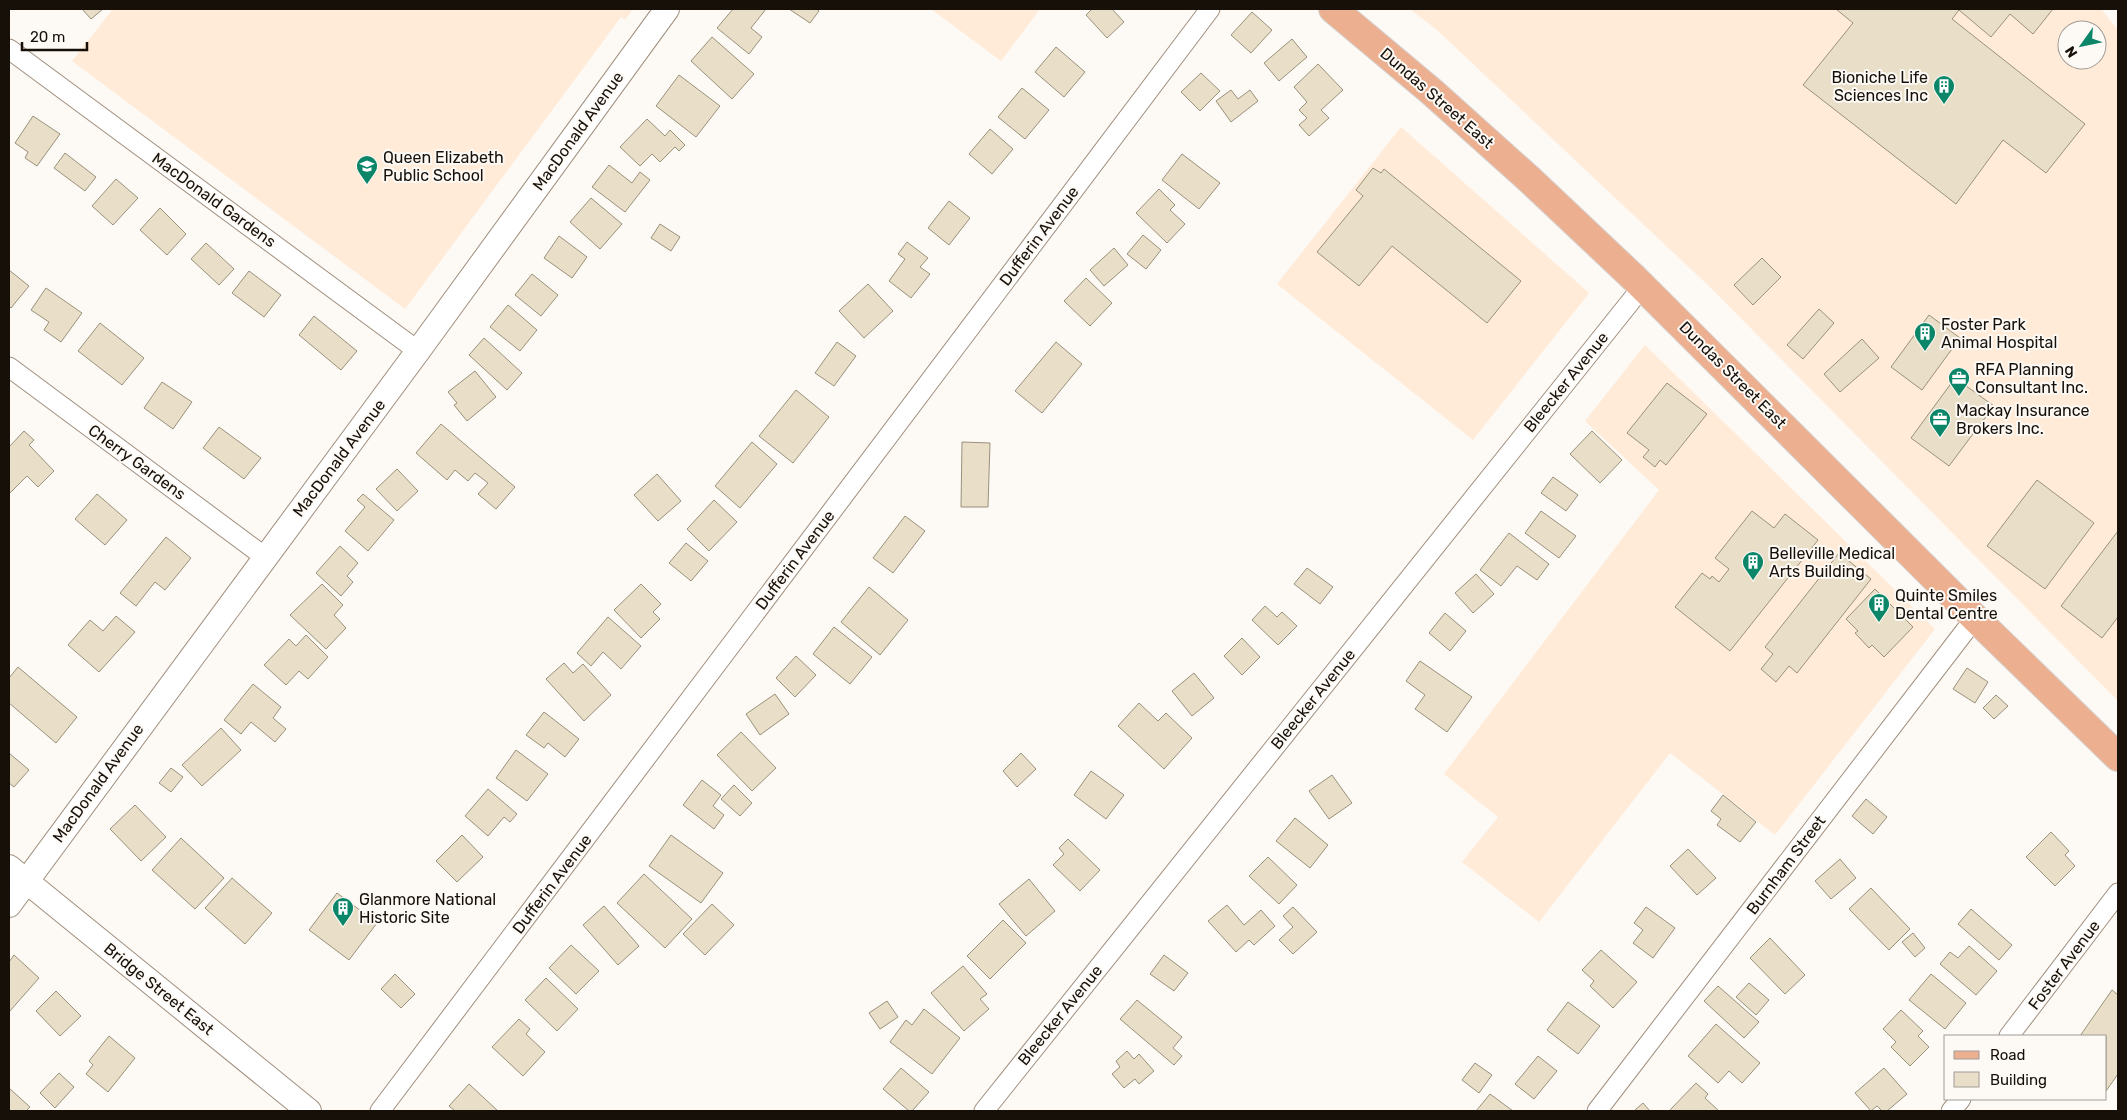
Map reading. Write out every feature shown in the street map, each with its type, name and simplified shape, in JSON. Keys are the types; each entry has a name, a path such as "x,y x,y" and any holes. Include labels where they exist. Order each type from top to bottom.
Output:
{"main road":[{"name":"Dundas Street East","path":"1333,9 1516,167 1642,286 1975,618 2118,756"}],"street":[{"name":"MacDonald Avenue","path":"9,905 18,874 265,557 418,351 667,9"},
{"name":"Dufferin Avenue","path":"380,1111 1210,9"},
{"name":"MacDonald Gardens","path":"9,49 418,351"},
{"name":"Bleecker Avenue","path":"984,1111 1642,286"},
{"name":"Cherry Gardens","path":"9,367 265,557"},
{"name":"Burnham Street","path":"1597,1111 1975,618"},
{"name":"Bridge Street East","path":"18,874 309,1111"},
{"name":"Foster Avenue","path":"2010,1035 2118,894"},
{"path":"1951,1111 1960,1100"}],"shaded area":[{"name":"Queen Elizabeth Public School","path":"113,9 633,9 625,20 621,17 405,309 72,61"},
{"path":"931,9 1040,9 1001,61"},
{"path":"1410,9 2101,9 2118,30 2118,701 1711,288 1437,30"},
{"path":"1401,127 1589,293 1473,440 1277,284"},
{"path":"1645,345 1935,629 1775,835 1670,753 1539,922 1462,862 1498,817 1444,774 1659,490 1585,421"}],"building":[{"path":"82,9 103,9 91,19"},
{"path":"733,9 766,9 751,28 762,37 749,54 717,28"},
{"path":"789,9 816,9 819,11 810,23"},
{"path":"1092,9 1112,9 1124,22 1107,38 1086,15"},
{"name":"Bioniche Life Sciences Inc","path":"1836,9 2053,9 2033,34 2010,14 1991,37 1959,10 1952,19 2085,124 2046,173 2003,140 1956,204 1803,85 1853,23"},
{"path":"1252,12 1272,30 1251,53 1231,35"},
{"path":"712,37 754,74 732,99 691,61"},
{"path":"1292,39 1307,57 1279,81 1264,63"},
{"path":"1056,47 1085,72 1064,97 1035,72"},
{"path":"1318,64 1343,90 1321,110 1329,118 1309,136 1299,125 1307,118 1299,110 1307,102 1294,87"},
{"path":"1201,73 1220,91 1200,111 1181,92"},
{"path":"679,75 720,106 696,137 656,106"},
{"path":"1022,88 1049,110 1025,139 998,117"},
{"path":"1231,90 1238,99 1250,90 1258,101 1231,122 1216,101"},
{"path":"33,116 60,134 37,166 25,158 28,152 15,143"},
{"path":"647,119 665,136 670,130 685,145 679,151 675,147 660,162 652,154 640,166 620,147"},
{"path":"990,129 1013,149 992,174 969,154"},
{"path":"65,153 96,177 85,191 54,168"},
{"path":"1182,154 1220,183 1199,209 1162,180"},
{"path":"609,165 632,183 640,172 650,180 625,212 592,187"},
{"path":"1373,168 1381,173 1384,169 1521,281 1487,323 1392,246 1359,286 1317,252 1363,196 1356,190"},
{"path":"116,179 138,198 113,225 92,206"},
{"path":"1159,189 1175,205 1170,210 1185,224 1167,243 1136,213"},
{"path":"591,198 622,224 600,249 570,222"},
{"path":"949,201 970,218 949,245 928,228"},
{"path":"160,208 186,234 167,255 140,230"},
{"path":"660,224 680,237 671,251 651,238"},
{"path":"1143,235 1161,250 1146,269 1127,254"},
{"path":"559,236 587,257 572,278 544,258"},
{"path":"907,242 928,258 920,267 930,274 911,298 889,281 905,259 898,254"},
{"path":"206,243 234,269 219,285 191,259"},
{"path":"1114,248 1128,265 1104,286 1090,270"},
{"path":"1762,258 1781,277 1753,305 1734,285"},
{"path":"9,270 29,286 11,308 9,306"},
{"path":"249,271 281,295 264,317 232,293"},
{"path":"532,274 558,295 541,316 515,295"},
{"path":"1086,278 1112,303 1090,326 1064,301"},
{"path":"868,284 893,311 864,338 839,311"},
{"path":"46,288 82,313 61,342 44,330 49,322 31,310"},
{"path":"508,305 537,330 520,351 490,327"},
{"path":"1819,309 1834,323 1803,359 1787,345"},
{"name":"Foster Park Animal Hospital","path":"1929,315 1960,338 1922,390 1891,367"},
{"path":"314,316 357,351 341,370 299,335"},
{"path":"100,323 144,358 122,385 78,351"},
{"path":"484,338 522,373 507,390 469,355"},
{"path":"1862,339 1879,358 1840,392 1824,374"},
{"path":"837,342 856,356 834,386 815,373"},
{"path":"1056,342 1082,364 1042,413 1015,391"},
{"path":"475,371 496,397 467,421 454,405 457,403 448,392"},
{"path":"1955,378 1994,406 1949,466 1911,438"},
{"path":"162,382 192,402 173,429 144,408"},
{"path":"1667,383 1707,414 1666,465 1660,460 1655,467 1643,457 1649,450 1627,433"},
{"path":"796,390 829,417 793,463 759,436"},
{"path":"441,424 515,487 496,509 478,494 488,483 475,473 468,481 455,470 447,480 416,453"},
{"path":"219,427 261,458 244,479 203,448"},
{"path":"24,431 34,440 29,445 54,471 38,487 27,476 9,494 9,447"},
{"path":"1592,431 1622,460 1600,483 1570,454"},
{"path":"752,442 777,464 740,508 715,486"},
{"path":"962,442 990,443 988,507 961,507"},
{"path":"397,469 418,491 397,511 376,489"},
{"path":"657,474 681,501 658,521 634,495"},
{"path":"1553,477 1578,495 1566,511 1541,493"},
{"path":"2037,480 2094,523 2045,589 1987,546"},
{"path":"97,494 127,520 105,545 75,519"},
{"path":"363,494 394,520 368,551 345,531 365,507 357,500"},
{"path":"714,500 737,522 709,551 687,529"},
{"path":"1541,511 1576,536 1559,558 1525,533"},
{"name":"Belleville Medical Arts Building","path":"1752,511 1774,528 1785,514 1818,540 1730,651 1675,607 1702,573 1710,579 1712,576 1719,582 1729,569 1715,558"},
{"path":"905,516 925,531 893,573 873,558"},
{"path":"2118,531 2118,617 2102,638 2061,606"},
{"path":"1509,533 1549,564 1537,580 1517,566 1501,586 1480,570"},
{"path":"166,537 191,558 165,590 155,582 136,606 120,593"},
{"path":"686,543 708,561 691,581 669,563"},
{"path":"340,546 358,563 347,576 353,582 341,596 316,573"},
{"path":"1839,553 1871,579 1797,673 1789,666 1776,682 1761,669 1773,654 1765,647"},
{"path":"1307,568 1333,587 1320,604 1294,584"},
{"path":"1476,574 1494,594 1473,613 1455,593"},
{"path":"322,584 343,605 334,615 346,628 326,649 290,615"},
{"path":"641,584 661,604 653,612 660,619 641,638 614,610"},
{"path":"869,587 908,620 880,655 841,622"},
{"name":"Quinte Smiles Dental Centre","path":"1875,589 1913,627 1884,657 1872,645 1869,648 1855,633 1858,631 1846,619"},
{"path":"1265,606 1277,617 1282,612 1297,626 1278,645 1252,620"},
{"path":"1445,613 1466,631 1450,651 1429,633"},
{"path":"116,616 135,632 99,672 68,645 90,620 103,631"},
{"path":"608,617 641,646 621,669 603,652 591,666 577,653"},
{"path":"834,627 872,657 850,684 813,654"},
{"path":"306,635 328,657 308,679 299,671 286,685 264,665 289,639 296,646"},
{"path":"1242,638 1260,657 1242,675 1224,656"},
{"path":"796,656 816,675 795,697 776,678"},
{"path":"1420,661 1472,697 1447,732 1415,709 1425,695 1406,681"},
{"path":"564,663 573,673 583,664 611,695 584,721 546,679"},
{"path":"18,667 77,717 56,743 9,703 9,678"},
{"path":"1967,668 1988,682 1975,703 1953,689"},
{"path":"1194,673 1214,698 1192,716 1172,691"},
{"path":"253,684 281,707 273,718 286,729 275,742 251,722 241,734 224,720"},
{"path":"775,694 789,714 760,735 746,714"},
{"path":"1996,695 2008,706 1994,719 1983,708"},
{"path":"1139,703 1158,721 1166,713 1192,738 1164,769 1118,726"},
{"path":"544,712 579,739 565,757 548,743 544,748 526,735"},
{"path":"221,728 241,750 202,786 182,765"},
{"path":"741,732 776,768 752,791 717,755"},
{"path":"516,750 548,774 527,801 496,778"},
{"path":"9,753 29,770 14,787 9,783"},
{"path":"1021,753 1036,769 1017,787 1003,771"},
{"path":"171,768 183,777 171,792 159,783"},
{"path":"1091,771 1124,795 1106,819 1074,795"},
{"path":"1332,775 1352,803 1329,819 1309,791"},
{"path":"702,780 721,795 713,806 724,815 714,829 683,805"},
{"path":"734,785 752,803 740,816 721,799"},
{"path":"488,789 517,814 510,822 504,817 488,836 465,816"},
{"path":"1723,795 1756,822 1740,842 1717,825 1721,819 1711,811"},
{"path":"1866,799 1887,817 1873,834 1852,816"},
{"path":"135,805 166,837 141,861 110,829"},
{"path":"1295,818 1328,845 1310,868 1276,841"},
{"path":"2051,832 2069,851 2065,855 2075,866 2055,886 2026,857"},
{"path":"462,835 483,857 457,882 436,861"},
{"path":"671,835 723,873 701,903 649,866"},
{"path":"181,838 224,878 195,909 152,870"},
{"path":"1068,839 1100,870 1080,891 1053,865 1064,854 1059,848"},
{"path":"1688,849 1716,878 1697,895 1670,866"},
{"path":"1268,857 1297,885 1279,904 1249,876"},
{"path":"1840,859 1856,878 1831,899 1815,881"},
{"path":"644,874 692,919 665,948 617,903"},
{"path":"232,878 272,913 245,944 205,908"},
{"path":"1029,879 1055,911 1026,936 999,904"},
{"path":"1871,888 1910,929 1889,950 1849,909"},
{"name":"Glanmore National Historic Site","path":"337,893 377,923 349,960 309,930"},
{"path":"712,904 734,925 705,955 683,934"},
{"path":"1227,905 1244,925 1261,910 1275,926 1254,945 1249,940 1236,952 1208,921"},
{"path":"604,906 639,946 618,965 583,925"},
{"path":"1293,907 1317,932 1293,954 1279,940 1293,927 1283,916"},
{"path":"1646,907 1675,928 1653,958 1633,943 1643,930 1634,923"},
{"path":"1971,909 2012,945 1999,960 1958,924"},
{"path":"1003,920 1026,943 990,979 967,956"},
{"path":"1913,933 1925,948 1915,957 1902,942"},
{"path":"1770,938 1805,975 1785,994 1750,958"},
{"path":"571,945 599,971 576,994 549,968"},
{"path":"1969,946 1997,971 1976,995 1940,964 1950,952 1958,958"},
{"path":"1601,950 1637,982 1613,1008 1590,986 1594,981 1582,970"},
{"path":"14,955 39,978 9,1012 9,962"},
{"path":"1164,955 1188,973 1174,991 1150,974"},
{"path":"963,966 987,994 980,999 989,1009 964,1031 931,993"},
{"path":"395,974 415,994 401,1008 381,989"},
{"path":"1931,974 1966,1003 1945,1029 1909,1000"},
{"path":"546,978 578,1009 557,1031 525,1000"},
{"path":"1749,983 1769,1000 1756,1015 1736,997"},
{"path":"1718,986 1759,1022 1744,1038 1704,1001"},
{"path":"2112,990 2118,995 2118,1074 2107,1090 2107,1035 2081,1035"},
{"path":"56,991 81,1016 60,1036 36,1011"},
{"path":"1137,1000 1182,1037 1173,1048 1182,1056 1174,1065 1120,1019"},
{"path":"887,1001 898,1017 880,1029 869,1013"},
{"path":"1568,1002 1600,1026 1578,1054 1547,1030"},
{"path":"924,1009 960,1038 932,1074 890,1042 906,1020 912,1025"},
{"path":"1901,1010 1923,1031 1918,1036 1929,1047 1910,1066 1891,1047 1896,1042 1883,1029"},
{"path":"519,1019 530,1029 526,1034 545,1052 523,1076 492,1047"},
{"path":"1716,1024 1760,1063 1742,1083 1729,1071 1718,1083 1688,1056"},
{"path":"109,1036 135,1058 108,1092 86,1074 93,1065 89,1061"},
{"path":"1127,1051 1134,1059 1139,1054 1154,1071 1139,1084 1135,1079 1124,1088 1112,1074 1120,1067 1116,1061"},
{"path":"1538,1056 1557,1071 1534,1099 1515,1084"},
{"path":"1475,1063 1492,1075 1479,1093 1462,1080"},
{"path":"901,1068 929,1092 912,1111 909,1111 883,1089"},
{"path":"1884,1068 1907,1094 1887,1111 1882,1111 1877,1106 1871,1111 1855,1093"},
{"path":"59,1073 74,1087 55,1108 40,1093"},
{"path":"1696,1083 1708,1094 1705,1098 1719,1111 1669,1111"},
{"path":"469,1084 498,1111 455,1111 449,1106"},
{"path":"9,1088 30,1107 26,1111 9,1111"},
{"path":"1490,1094 1513,1111 1476,1111"},
{"path":"1643,1103 1650,1111 1634,1111"}],"place":[{"name":"Bioniche Life Sciences Inc","path":"1944,105"},
{"name":"Queen Elizabeth Public School","path":"367,185"},
{"name":"Foster Park Animal Hospital","path":"1925,352"},
{"name":"RFA Planning Consultant Inc.","path":"1959,397"},
{"name":"Mackay Insurance Brokers Inc.","path":"1940,438"},
{"name":"Belleville Medical Arts Building","path":"1753,581"},
{"name":"Quinte Smiles Dental Centre","path":"1879,623"},
{"name":"Glanmore National Historic Site","path":"343,927"}]}
